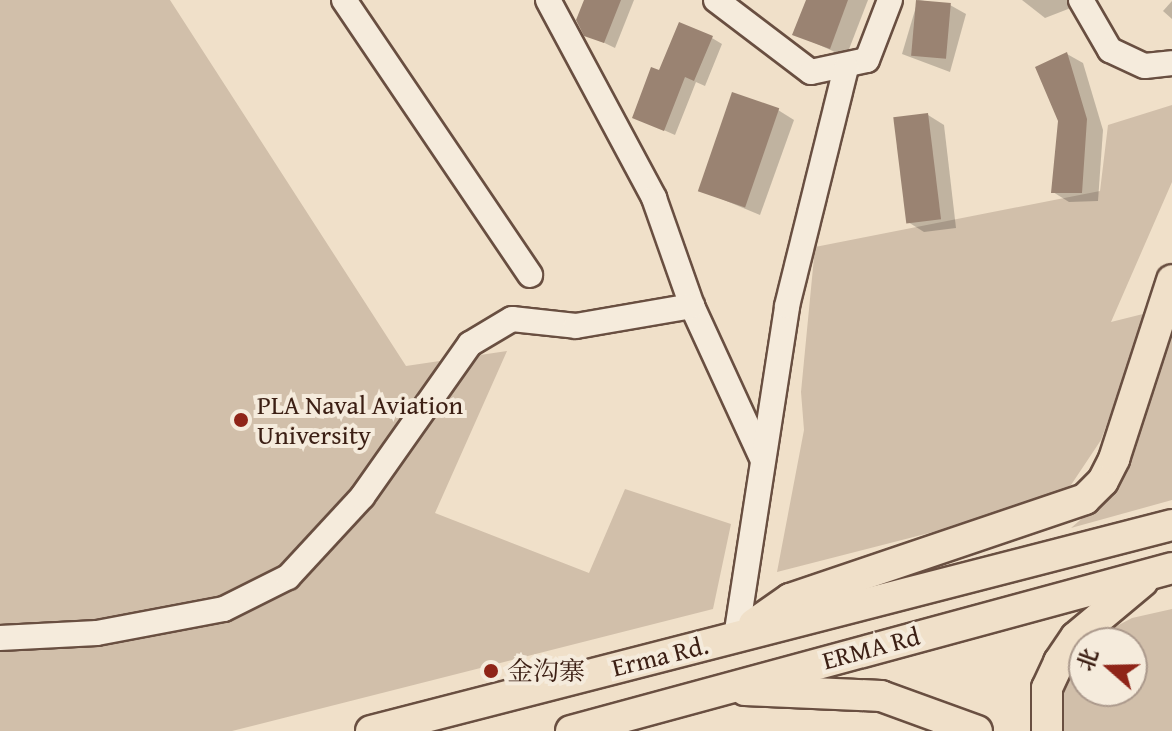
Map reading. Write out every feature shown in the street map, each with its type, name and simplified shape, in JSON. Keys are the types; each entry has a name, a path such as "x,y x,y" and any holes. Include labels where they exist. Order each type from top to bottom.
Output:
{"main road":[{"path":"736,637 790,599 1085,499 1103,481 1114,459 1172,280"},
{"name":"ERMA Rd","path":"736,637 1172,525"},
{"path":"1047,731 1047,688 1059,662 1076,637 1162,571"},
{"name":"ERMA Rd","path":"571,731 715,689 1162,571"},
{"name":"Erma Rd.","path":"371,731 736,637"},
{"path":"715,689 881,696 977,731"}],"street":[{"path":"344,0 530,275"},
{"path":"548,0 654,198 692,306 762,458"},
{"path":"716,0 811,72 846,68 867,60 890,0"},
{"path":"1081,0 1110,50 1145,66 1172,63"},
{"path":"736,637 787,306 846,68"},
{"path":"0,638 97,633 224,609 288,577 362,497 470,344 512,319 576,326 692,306"}],"shaded area":[{"name":"PLA Naval Aviation University","path":"0,0 170,0 406,366 507,351 435,513 589,573 625,489 731,524 713,609 232,731 0,731"},
{"path":"1172,105 1172,182 1111,322 1147,313 1101,440 1071,485 1027,508 777,572 804,430 801,392 815,247 1100,191 1108,125"},
{"path":"1172,326 1172,500 1071,528 1094,508 1127,465"},
{"path":"1172,609 1172,731 1062,731 1057,715 1063,685 1068,676 1068,707 1148,707 1148,627 1115,627 1132,618"}],"building":[{"path":"584,0 621,0 604,43 584,36 576,20"},
{"path":"806,0 848,0 830,49 792,35"},
{"path":"916,0 951,3 946,59 911,56"},
{"path":"679,22 713,36 694,81 685,77 664,131 632,118 651,67 659,70"},
{"path":"1067,52 1087,119 1082,193 1051,193 1058,121 1035,67"},
{"path":"732,92 779,108 745,208 698,191"},
{"path":"928,113 941,219 906,223 893,117"}],"place":[{"name":"PLA Naval Aviation University","path":"241,420"},
{"name":"金沟寨","path":"491,671"}]}
